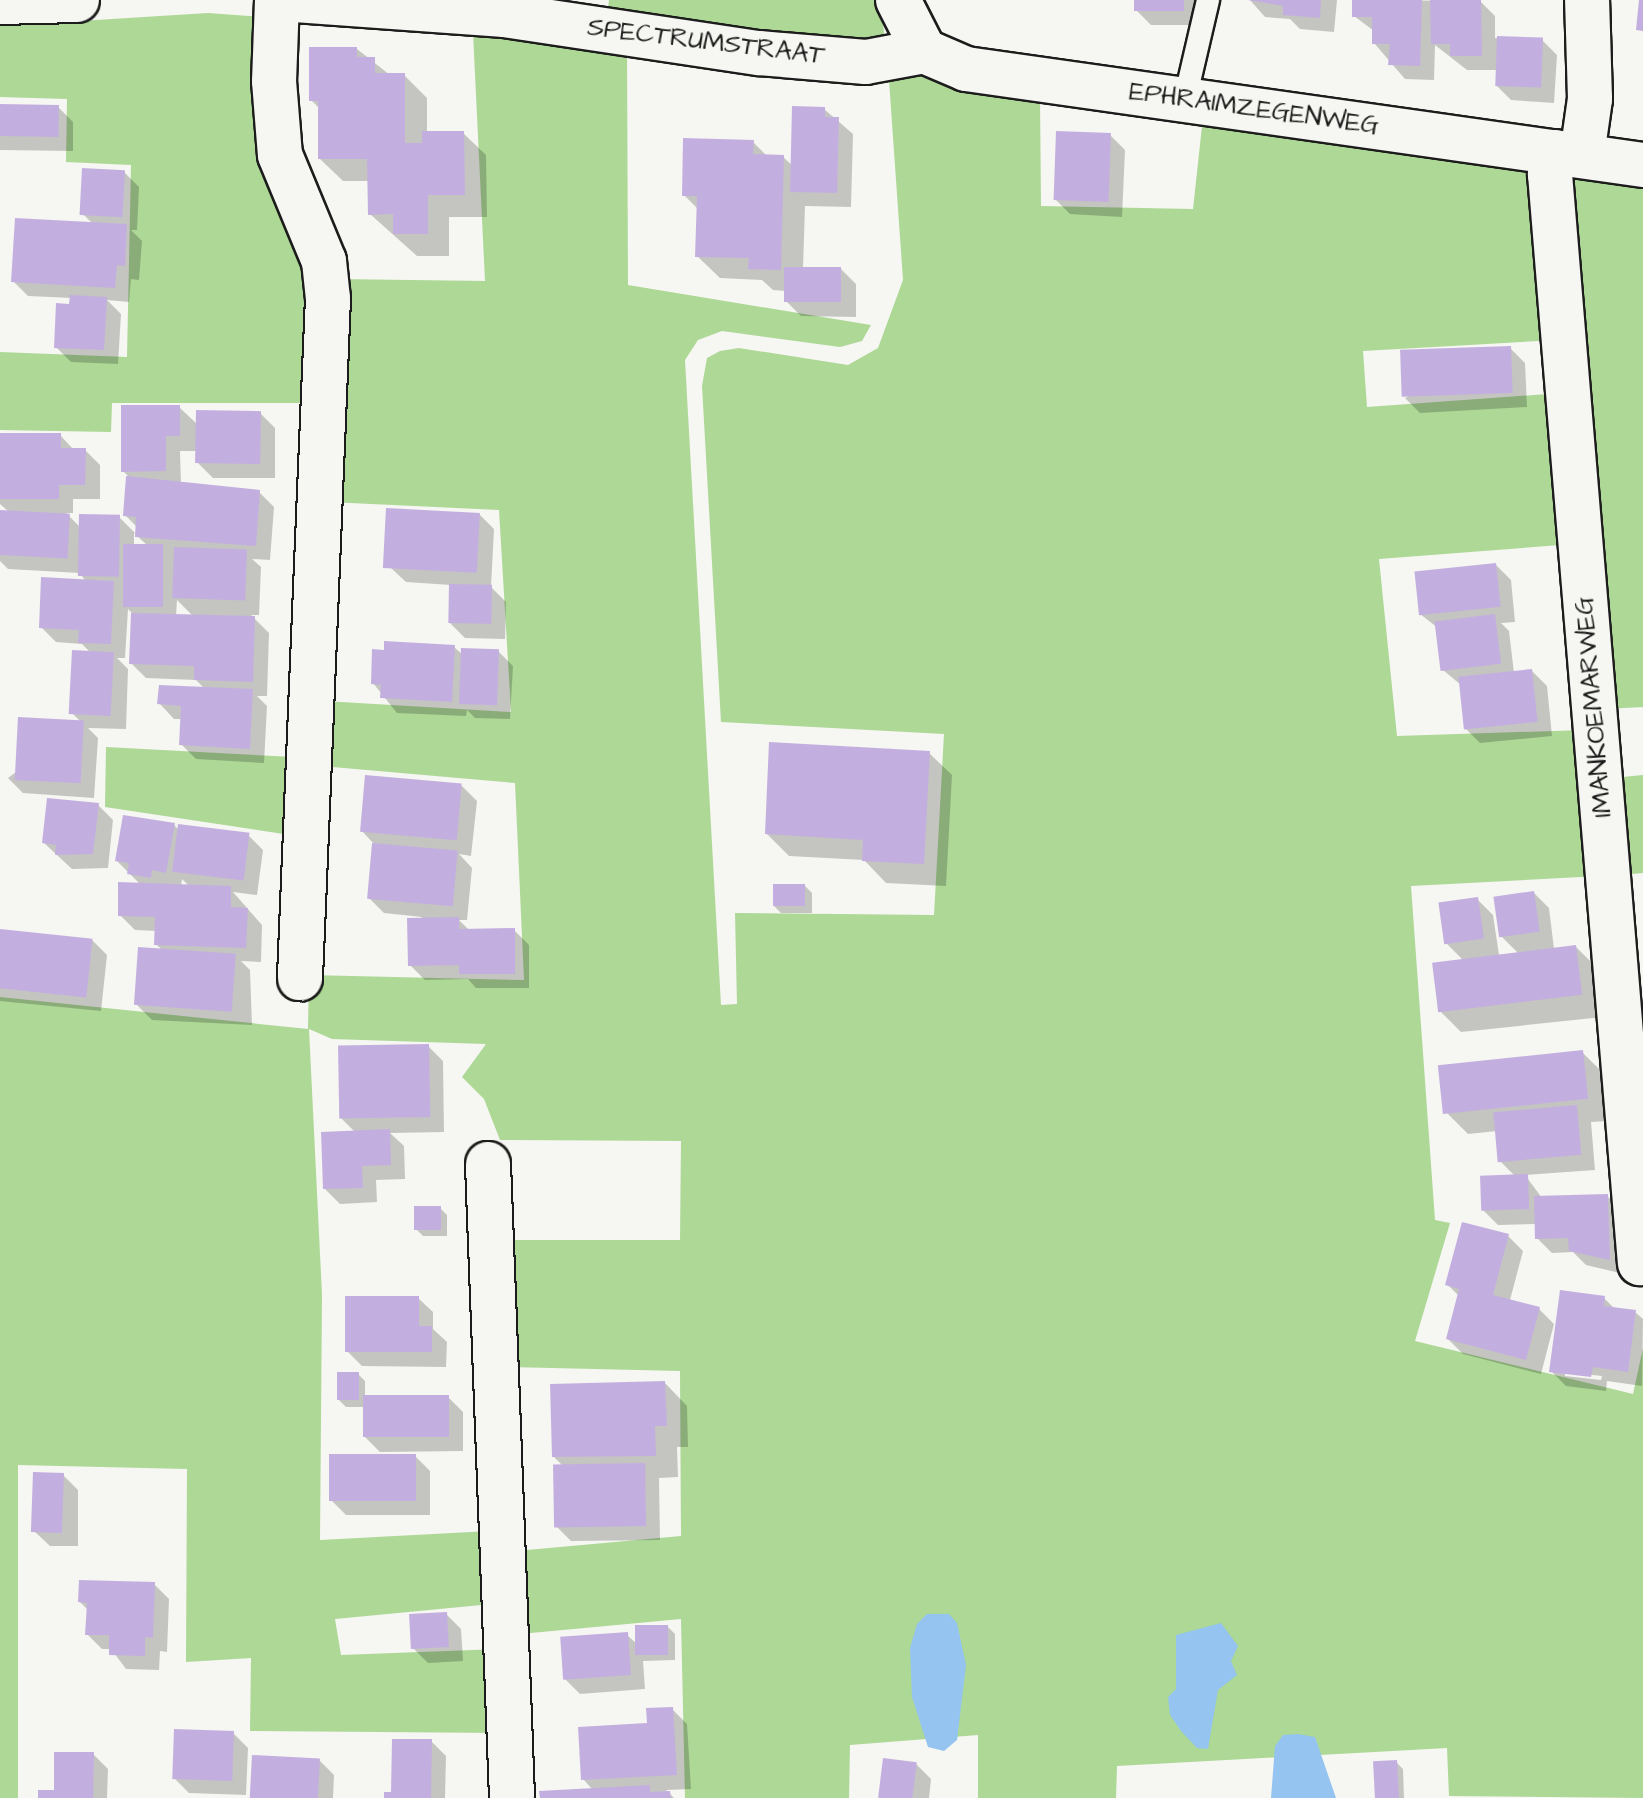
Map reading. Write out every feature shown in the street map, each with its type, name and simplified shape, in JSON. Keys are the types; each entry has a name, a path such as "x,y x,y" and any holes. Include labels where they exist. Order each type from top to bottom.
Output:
{"street":[{"path":"0,2 77,0"},
{"path":"277,0 274,81 280,155 324,261 328,298 300,978"},
{"name":"SPECTRUMSTRAAT","path":"295,0 504,15 759,53 866,62 924,51"},
{"path":"898,0 924,51"},
{"name":"IMANKOEMARWEG","path":"1587,0 1590,99 1551,190 1640,1263"},
{"name":"EPHRAIMZEGENWEG","path":"924,51 966,69 1643,165"},
{"path":"488,1164 512,1798"}],"lane":[{"path":"1185,99 1208,0"}],"green space":[{"path":"609,0 881,0 884,33 880,44 870,49 608,9"},
{"path":"208,13 261,17 314,259 309,403 112,403 111,432 0,430 0,352 127,357 131,165 66,162 67,99 0,97 0,26"},
{"path":"473,33 627,46 628,285 871,325 862,341 840,347 722,331 698,340 685,360 721,1005 737,1004 735,913 934,915 944,734 721,722 702,386 707,358 720,351 739,348 848,365 878,348 903,280 889,80 899,72 913,72 924,78 1040,98 1041,206 1193,209 1203,117 1536,171 1555,340 1363,351 1367,407 1561,393 1573,544 1379,559 1397,736 1584,730 1599,876 1411,886 1435,1220 1450,1223 1415,1341 1633,1394 1643,1348 1643,1798 1449,1796 1447,1748 1117,1766 1116,1798 978,1798 978,1735 850,1745 849,1798 685,1798 681,1619 520,1634 516,1551 681,1536 680,1371 509,1367 506,1240 680,1240 681,1141 500,1140 484,1099 462,1077 486,1044 332,1039 309,1029 322,1295 320,1540 490,1531 492,1604 335,1619 341,1655 500,1649 503,1733 250,1731 251,1658 186,1662 187,1469 18,1465 18,1798 0,1798 0,997 308,1029 309,975 524,980 515,783 321,766 324,701 511,712 499,510 329,502 336,279 485,281"},
{"path":"1569,173 1643,179 1643,707 1605,709"},
{"path":"106,747 293,757 290,835 105,807"},
{"path":"1643,775 1643,873 1620,875 1612,778"}],"water":[{"path":"927,1614 949,1614 957,1623 966,1665 957,1740 944,1751 928,1747 912,1697 910,1648 917,1624"},
{"path":"1221,1623 1238,1646 1231,1661 1237,1675 1218,1690 1208,1749 1197,1748 1170,1715 1168,1697 1176,1689 1176,1635"},
{"path":"1283,1735 1315,1737 1336,1798 1271,1798 1275,1746"}],"building":[{"path":"1134,0 1184,0 1184,11 1134,11"},
{"path":"1248,0 1321,0 1320,18 1283,15 1283,6"},
{"path":"1352,0 1422,0 1420,66 1388,65 1390,44 1372,44 1372,17 1352,17"},
{"path":"1430,0 1481,0 1482,56 1450,56 1450,44 1431,44"},
{"path":"1639,0 1643,0 1643,31 1636,30"},
{"path":"1497,36 1543,38 1541,88 1495,86"},
{"path":"309,47 357,47 357,57 375,57 375,73 405,73 405,143 422,143 422,131 464,131 465,195 428,195 428,234 393,234 393,214 368,215 367,159 318,159 318,101 309,101"},
{"path":"0,104 59,105 58,137 0,136"},
{"path":"792,106 825,107 825,117 839,117 837,193 790,192"},
{"path":"1056,131 1111,133 1109,202 1054,200"},
{"path":"683,138 754,140 753,154 784,155 781,270 748,269 749,258 695,257 697,196 682,196"},
{"path":"82,168 125,170 122,217 80,215"},
{"path":"15,218 127,224 125,266 117,265 115,288 11,282"},
{"path":"784,267 841,267 841,302 784,302"},
{"path":"70,295 107,297 104,350 54,348 56,303 69,304"},
{"path":"1511,346 1513,393 1402,397 1400,350"},
{"path":"121,405 180,405 180,436 166,436 166,471 121,472"},
{"path":"196,410 261,411 260,464 195,463"},
{"path":"0,433 61,433 61,448 86,448 85,485 59,485 59,499 0,499"},
{"path":"126,476 260,490 256,546 135,537 136,517 123,516"},
{"path":"386,508 480,513 477,573 383,568"},
{"path":"0,510 70,514 68,559 0,555"},
{"path":"79,514 120,515 119,577 78,576"},
{"path":"123,544 163,544 163,607 123,607"},
{"path":"174,547 247,550 245,601 172,598"},
{"path":"1496,563 1501,607 1419,615 1414,572"},
{"path":"41,577 114,581 111,644 78,643 79,630 39,628"},
{"path":"449,584 492,585 491,624 448,623"},
{"path":"131,613 255,616 253,682 194,680 194,666 129,664"},
{"path":"1495,614 1501,664 1441,671 1434,621"},
{"path":"384,641 455,645 452,702 380,698 381,685 371,684 372,649 384,650"},
{"path":"461,648 499,649 497,705 459,704"},
{"path":"72,650 114,652 111,716 69,714"},
{"path":"1532,669 1538,722 1464,729 1458,677"},
{"path":"159,685 253,689 250,749 179,745 181,706 157,704"},
{"path":"18,717 84,720 81,783 15,780"},
{"path":"769,742 930,751 924,864 862,861 863,840 765,834"},
{"path":"365,775 462,783 457,840 360,832"},
{"path":"47,798 99,803 93,854 55,855 56,845 42,843"},
{"path":"123,815 175,823 166,873 152,870 151,878 127,874 129,863 115,861"},
{"path":"178,824 249,833 244,880 172,872"},
{"path":"372,843 458,850 453,906 367,899"},
{"path":"118,882 231,886 231,907 248,908 246,948 154,945 155,917 118,916"},
{"path":"773,884 805,884 805,906 773,906"},
{"path":"1534,891 1540,932 1499,937 1493,897"},
{"path":"1478,897 1484,939 1444,944 1438,903"},
{"path":"459,917 459,929 515,928 515,974 459,974 459,965 408,966 407,918"},
{"path":"0,929 92,939 86,997 0,988"},
{"path":"1576,945 1582,995 1438,1012 1432,963"},
{"path":"138,947 236,954 232,1012 134,1005"},
{"path":"429,1044 430,1117 339,1119 338,1046"},
{"path":"1583,1050 1588,1099 1443,1114 1438,1065"},
{"path":"1577,1105 1581,1155 1498,1162 1493,1112"},
{"path":"390,1129 391,1165 362,1166 363,1188 323,1189 321,1132"},
{"path":"1528,1174 1529,1209 1481,1211 1480,1176"},
{"path":"1608,1194 1610,1260 1569,1251 1568,1238 1535,1239 1534,1196"},
{"path":"414,1206 441,1206 441,1230 414,1230"},
{"path":"1462,1222 1509,1234 1493,1295 1540,1307 1526,1360 1446,1339 1459,1289 1445,1285"},
{"path":"1560,1290 1605,1296 1604,1306 1636,1310 1628,1372 1593,1367 1591,1377 1549,1372"},
{"path":"345,1296 419,1296 419,1326 432,1326 432,1352 345,1352"},
{"path":"337,1372 359,1372 359,1400 337,1400"},
{"path":"665,1381 667,1426 655,1426 656,1456 552,1457 550,1384"},
{"path":"363,1395 449,1395 449,1437 363,1437"},
{"path":"329,1454 416,1454 416,1501 329,1501"},
{"path":"645,1463 646,1526 554,1528 553,1465"},
{"path":"33,1472 64,1473 62,1533 31,1532"},
{"path":"79,1580 155,1582 153,1638 145,1637 145,1656 109,1655 109,1635 85,1635 87,1603 78,1602"},
{"path":"447,1612 449,1647 411,1649 409,1614"},
{"path":"635,1625 668,1625 668,1655 635,1655"},
{"path":"628,1632 631,1675 563,1680 560,1637"},
{"path":"673,1707 677,1775 581,1780 578,1727 647,1723 646,1708"},
{"path":"174,1729 234,1731 232,1781 172,1779"},
{"path":"392,1739 432,1739 431,1798 384,1798 384,1792 391,1792"},
{"path":"54,1752 94,1752 93,1798 38,1798 38,1790 54,1790"},
{"path":"252,1755 320,1759 318,1798 250,1798"},
{"path":"883,1758 917,1762 912,1798 878,1798"},
{"path":"1397,1760 1399,1798 1375,1798 1373,1761"},
{"path":"650,1785 650,1792 670,1791 671,1798 540,1798 539,1791"}]}
